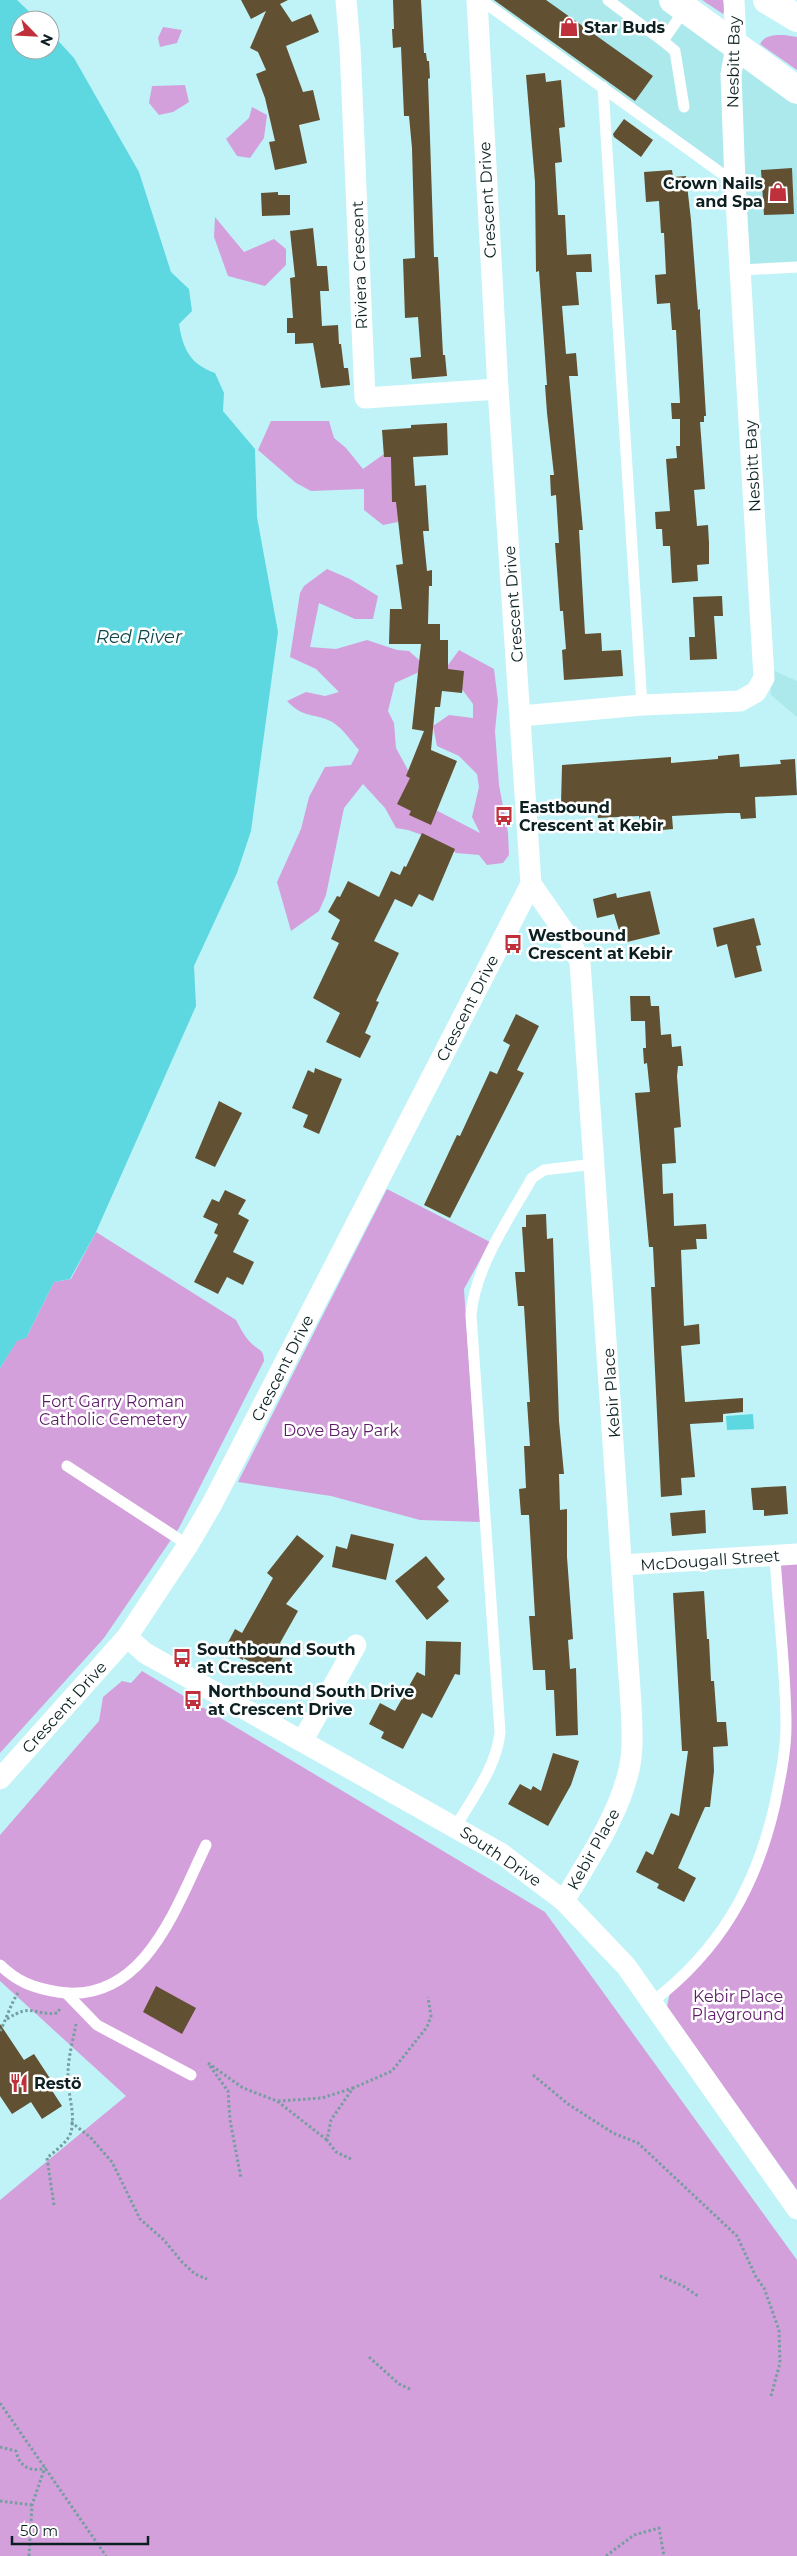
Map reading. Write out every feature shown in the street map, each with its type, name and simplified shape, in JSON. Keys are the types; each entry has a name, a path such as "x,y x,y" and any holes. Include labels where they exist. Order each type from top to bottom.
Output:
{"main road":[{"path":"768,0 797,18"},
{"path":"679,5 736,48 797,90"}],"street":[{"name":"Riviera Crescent","path":"346,0 350,47 365,398 498,390"},
{"name":"Crescent Drive","path":"0,1779 127,1637 188,1545 212,1504 531,884 498,390 477,0"},
{"name":"Nesbitt Bay","path":"521,716 642,705 740,702 756,692 764,678 735,183 731,74 736,48 734,0"},
{"name":"Kebir Place","path":"531,884 570,940 580,962 631,1705 632,1746 628,1774 614,1816 564,1901"},
{"name":"McDougall Street","path":"622,1566 797,1554"},
{"name":"South Drive","path":"127,1637 146,1653 456,1826 502,1854 564,1901 620,1960 652,2002 797,2209"},
{"path":"303,1740 356,1646"}],"lane":[{"path":"481,0 735,183"},
{"path":"608,0 675,51 684,107"},
{"path":"662,41 679,5"},
{"path":"603,88 642,705"},
{"path":"741,270 797,267"},
{"path":"456,1826 493,1762 499,1746 500,1732 472,1325 473,1298 480,1274 532,1178 544,1170 594,1164"},
{"path":"67,1466 188,1545"},
{"path":"652,2002 687,1973 728,1923 740,1904 755,1871 770,1827 780,1781 786,1726 775,1556"},
{"path":"0,1965 24,1984 66,1993 90,1991 116,1982 144,1960 162,1938 206,1846"},
{"path":"66,1993 97,2024 191,2075"}],"path":[{"path":"0,2031 7,2019 10,2005 24,1984"},
{"path":"7,2019 22,2010 29,2009 44,2014 58,2013 66,1993"},
{"path":"278,2101 322,2098 353,2088 392,2071 427,2027 431,2016 428,1996"},
{"path":"54,2205 47,2158 66,2140 71,2132 73,2107 68,2092 68,2073 80,2007"},
{"path":"241,2178 230,2120 228,2091 208,2063 243,2088 278,2101 327,2140 336,2152 351,2160"},
{"path":"533,2076 568,2104 613,2133 638,2143 737,2236 756,2277 764,2288 779,2330 780,2363 770,2396"},
{"path":"327,2140 331,2120 353,2088"},
{"path":"71,2122 90,2137 112,2162 140,2219 164,2240 182,2262 195,2274 207,2279"},
{"path":"660,2276 698,2296"},
{"path":"369,2357 399,2384 412,2390"},
{"path":"0,2403 105,2555"},
{"path":"0,2447 16,2451 17,2460 25,2467 37,2471 45,2467"},
{"path":"29,2556 32,2505 45,2467"},
{"path":"0,2501 32,2505"},
{"path":"606,2556 634,2535 658,2528 664,2556"}],"shaded area":[{"path":"481,0 673,0 797,90 797,267 741,270 735,183"},
{"path":"770,669 797,681 797,717 771,695"}],"green space":[{"path":"702,0 723,0 725,8 723,14"},
{"path":"163,27 182,30 177,43 160,47 158,38"},
{"path":"784,35 797,37 797,70 760,44 767,37"},
{"path":"185,85 189,102 173,112 159,115 149,103 152,86"},
{"path":"252,107 267,115 264,138 250,158 237,156 226,139 249,118"},
{"path":"215,217 244,252 274,239 286,249 286,265 265,286 228,276 214,237"},
{"path":"271,421 329,421 334,438 346,448 363,469 384,454 408,463 406,495 398,522 383,525 364,510 364,489 311,491 296,483 258,450"},
{"path":"327,569 350,579 378,596 373,619 355,619 319,603 310,647 336,649 367,640 397,650 409,651 428,668 395,683 388,711 394,723 396,748 421,794 434,809 480,833 472,817 479,787 477,774 459,756 437,746 433,726 449,715 473,718 473,704 446,668 459,650 494,669 498,701 495,731 499,785 508,833 509,855 503,863 487,865 479,855 456,853 436,840 408,830 396,828 385,808 363,784 344,808 326,895 319,911 291,931 277,882 301,829 309,797 325,767 351,765 359,750 333,722 297,710 287,701 306,692 325,696 339,692 316,669 290,657 300,593 304,586"},
{"name":"Dove Bay Park","path":"387,1189 490,1242 464,1289 480,1522 420,1520 331,1496 238,1482"},
{"name":"Fort Garry Roman Catholic Cemetery","path":"96,1232 236,1320 248,1340 261,1351 264,1361 179,1528 104,1638 0,1753 0,1368 17,1340 26,1338 54,1282 71,1279"},
{"name":"Kebir Place Playground","path":"797,1554 797,2190 667,2007 671,1987 687,1973 755,1871 783,1755 775,1556"},
{"path":"142,1671 545,1912 797,2260 797,2556 0,2556 0,2200 126,2096 0,1981 0,1835 99,1721 103,1697 122,1681 131,1683"}],"water":[{"name":"Red River","path":"0,0 17,0 28,10 10,10 10,60 60,60 60,43 74,58 139,172 171,272 189,289 192,311 179,324 183,341 189,354 199,365 215,373 224,393 223,411 255,449 257,517 278,632 251,831 237,873 194,966 196,1006 96,1232 70,1279 54,1282 26,1338 17,1341 0,1368"},
{"path":"753,1414 754,1429 727,1430 726,1416"}],"building":[{"path":"241,0 288,0 280,4 292,22 311,14 319,32 286,46 303,92 313,90 320,120 299,125 307,163 275,170 269,142 275,141 265,98 256,74 266,70 258,52 250,48 266,11 251,19"},
{"path":"393,0 421,0 424,53 426,53 427,61 429,61 430,78 428,79 434,257 438,257 443,355 445,355 447,376 412,379 410,358 421,357 418,317 405,318 403,259 415,258 412,148 409,116 404,116 401,47 393,48"},
{"path":"494,0 546,0 653,76 635,101"},
{"path":"545,73 546,82 561,80 565,127 559,128 562,162 555,163 558,215 565,215 567,255 591,254 592,272 576,272 579,305 562,306 566,354 576,353 578,376 569,376 583,530 579,530 585,634 601,633 602,651 621,650 623,676 564,680 562,650 566,649 563,611 560,611 555,543 559,543 556,495 551,496 550,475 554,475 547,413 545,385 547,385 539,271 536,272 535,182 526,75"},
{"path":"624,119 653,140 641,157 614,137 613,134"},
{"name":"Crown Nails and Spa","path":"792,168 794,214 764,215 761,170"},
{"path":"672,170 673,177 686,176 698,310 700,309 706,416 704,416 704,422 700,422 705,489 694,490 697,526 708,525 709,564 697,565 698,581 672,583 670,546 663,546 662,529 656,529 655,512 670,511 666,459 677,458 676,446 680,446 680,419 672,419 671,403 680,403 676,330 672,330 670,303 657,304 655,275 666,274 664,233 661,233 659,201 646,202 644,172"},
{"path":"278,192 278,195 290,195 290,215 262,216 261,193"},
{"path":"313,228 317,266 327,266 329,291 320,291 322,326 338,325 339,344 341,344 344,368 348,368 350,385 321,388 313,343 295,344 295,333 287,333 287,318 293,318 290,278 295,277 290,231"},
{"path":"447,423 448,455 413,457 415,486 426,485 429,531 423,531 427,571 432,570 432,586 429,586 428,624 440,624 440,640 448,640 448,669 464,671 462,693 442,691 440,707 435,707 431,750 457,761 431,825 409,815 411,811 397,804 410,778 406,776 424,731 412,729 421,644 389,644 390,609 402,609 396,565 403,564 396,502 392,502 391,457 384,457 382,430 411,428 411,425"},
{"path":"722,596 723,616 714,616 717,659 690,660 689,637 695,637 693,597"},
{"path":"739,754 740,767 781,764 780,760 795,759 797,795 755,797 756,818 741,819 740,813 672,816 673,829 640,832 639,816 598,818 597,811 567,812 566,805 561,805 562,765 671,757 671,763 718,759 718,756"},
{"path":"422,833 455,849 433,901 419,894 412,907 395,899 374,941 399,953 376,1001 379,1002 365,1033 371,1036 360,1058 326,1042 340,1013 313,998 339,943 331,939 340,920 328,912 337,896 340,897 348,881 379,897 391,871 400,875 404,866 406,867"},
{"path":"650,891 660,934 623,943 614,914 597,918 593,899 616,893 617,898"},
{"path":"754,918 761,945 756,946 762,971 735,978 727,944 717,947 713,928"},
{"path":"630,996 650,996 651,1006 659,1006 661,1035 671,1034 672,1047 681,1046 683,1066 678,1066 677,1076 681,1127 674,1128 676,1163 662,1164 663,1194 673,1193 674,1226 706,1224 707,1239 696,1239 697,1249 681,1250 684,1326 699,1324 700,1344 681,1346 685,1402 743,1398 743,1412 723,1414 723,1422 690,1424 695,1477 681,1478 682,1495 661,1497 651,1287 655,1287 653,1247 649,1247 635,1093 650,1092 647,1063 644,1064 643,1048 646,1048 645,1021 631,1021"},
{"path":"516,1014 539,1026 517,1070 524,1073 450,1218 424,1205 457,1135 460,1136 490,1071 497,1074 510,1045 503,1041"},
{"path":"315,1068 342,1079 319,1134 303,1127 308,1115 292,1108 308,1070 314,1073"},
{"path":"219,1101 242,1113 215,1167 195,1158"},
{"path":"225,1190 246,1200 238,1214 249,1220 233,1252 254,1262 243,1285 227,1277 218,1294 194,1282 218,1235 214,1233 218,1224 203,1217 212,1199 219,1202"},
{"path":"546,1214 547,1239 553,1238 559,1421 564,1474 559,1474 560,1510 567,1509 567,1557 573,1639 568,1640 570,1669 576,1668 578,1735 556,1736 554,1690 546,1690 545,1670 533,1670 529,1616 535,1616 529,1515 521,1515 519,1489 526,1488 524,1446 530,1446 527,1402 530,1402 524,1306 518,1306 515,1272 525,1272 522,1227 526,1227 526,1215"},
{"path":"786,1486 788,1514 764,1516 764,1510 753,1510 751,1488"},
{"path":"705,1510 706,1533 672,1536 670,1513"},
{"path":"351,1534 394,1544 386,1580 332,1567 336,1546 347,1549"},
{"path":"297,1535 324,1556 286,1604 298,1611 280,1643 288,1648 276,1670 256,1665 243,1658 243,1660 224,1650 235,1629 242,1633 273,1578 267,1573"},
{"path":"426,1556 445,1579 437,1587 449,1601 427,1620 395,1581"},
{"path":"704,1591 711,1681 714,1681 717,1722 726,1722 728,1746 713,1747 714,1771 710,1807 705,1807 678,1868 696,1878 684,1902 657,1888 659,1884 636,1872 646,1851 653,1855 671,1813 679,1816 688,1751 682,1751 673,1593"},
{"path":"426,1641 461,1642 460,1675 455,1674 432,1718 422,1713 403,1749 381,1738 384,1732 369,1724 380,1703 395,1711 417,1672 425,1676"},
{"path":"553,1753 579,1761 571,1785 548,1826 508,1804 520,1784 531,1790 533,1786 541,1791"},
{"path":"156,1986 196,2008 182,2034 143,2012"},
{"path":"0,2024 24,2060 34,2054 55,2086 51,2089 62,2106 42,2119 31,2102 12,2114 0,2096"}],"place":[{"name":"Star Buds","path":"569,27"},
{"name":"Crown Nails and Spa","path":"778,192"},
{"name":"Eastbound Crescent at Kebir","path":"504,816"},
{"name":"Westbound Crescent at Kebir","path":"513,944"},
{"name":"Southbound South at Crescent","path":"182,1658"},
{"name":"Northbound South Drive at Crescent Drive","path":"193,1700"},
{"name":"Restö","path":"19,2083"}]}
